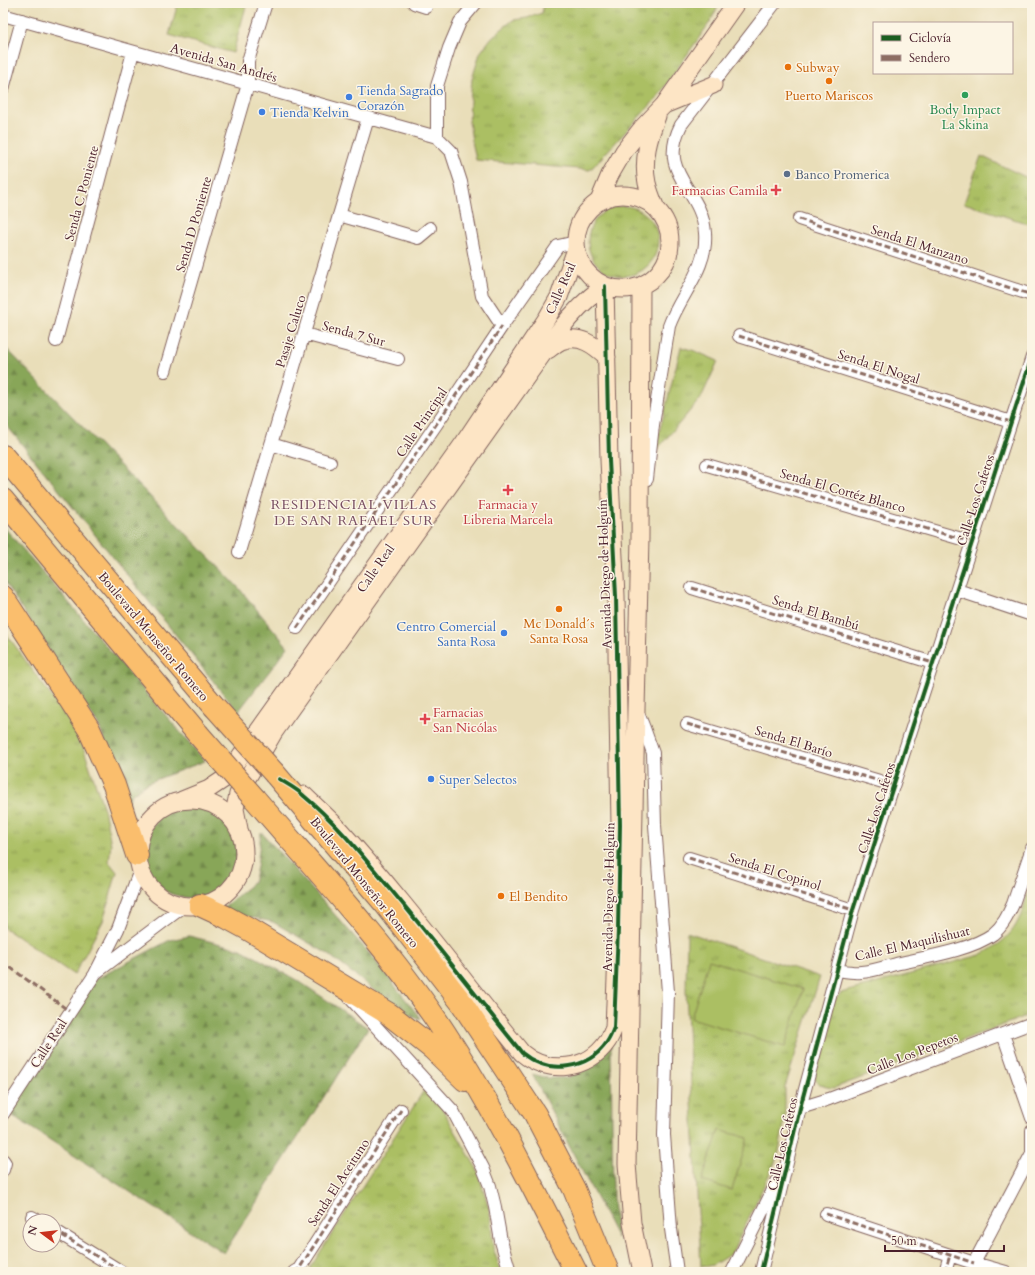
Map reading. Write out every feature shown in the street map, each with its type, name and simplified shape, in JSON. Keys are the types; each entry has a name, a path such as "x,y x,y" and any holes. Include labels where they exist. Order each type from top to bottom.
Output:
{"highway":[{"name":"Boulevard Monseñor Romero","path":"3,456 214,706 277,776 386,906 461,1002 535,1114 574,1189 608,1272"},
{"path":"3,500 198,734 366,928 436,1020 454,1046 499,1124 576,1272"},
{"path":"3,597 88,730 114,786 139,862"},
{"path":"192,906 226,917 248,929 389,1014 432,1048 465,1081 499,1124"},
{"path":"554,1228 570,1272"}],"main road":[{"path":"600,201 610,175 624,151 642,128 662,107 736,4"},
{"path":"655,206 642,199 627,195 613,196 600,201 588,210 578,229 576,246 580,261 586,272 604,286 625,290 648,283 659,273 667,261 670,246 667,224 655,206 647,182 645,157 651,132 662,107 713,85"},
{"name":"Calle Real","path":"182,800 209,789 224,779 463,444 534,338 559,297 576,246"},
{"name":"Avenida Diego de Holguín","path":"277,776 303,794 337,826 397,896 522,1053 545,1065 555,1067 574,1066 597,1053 608,1042 614,1028 620,825 616,596 609,460 604,286"},
{"name":"Calle Real","path":"239,829 235,809 238,794 274,732 572,314 586,299 604,286"},
{"name":"Avenida Diego de Holguín","path":"641,286 640,538 626,1164 632,1223 642,1272"},
{"path":"542,355 560,341 578,339 596,347 607,357"},
{"path":"182,800 199,800 215,805 229,816 239,829 243,846 243,862 238,877 228,890 216,900 192,906 169,902 156,894 146,883 139,862 139,840 145,825 155,814 167,805 182,800"}],"street":[{"name":"Senda D Poniente","path":"165,371 248,84 248,61 266,3"},
{"path":"414,3 426,6"},
{"path":"476,3 460,22 449,48 437,86 437,137 451,152 461,182 482,296 502,326"},
{"path":"640,538 653,425 669,326 672,316 699,267 705,246 705,233 701,210 679,174 673,157 673,149 677,133 681,125 775,3"},
{"name":"Avenida San Andrés","path":"3,15 437,137"},
{"path":"3,89 22,20"},
{"name":"Senda C Poniente","path":"56,341 133,52"},
{"name":"Pasaje Caluco","path":"238,552 368,118"},
{"path":"339,215 418,238 430,228"},
{"name":"Senda El Manzano","path":"799,219 1032,295"},
{"name":"Calle Principal","path":"297,628 558,246 576,246"},
{"name":"Senda 7 Sur","path":"304,334 398,359"},
{"name":"Senda El Nogal","path":"739,336 1011,422"},
{"name":"Calle Los Cafetos","path":"762,1272 800,1108 853,910 1032,357"},
{"path":"271,444 330,462"},
{"name":"Senda El Cortéz Blanco","path":"707,465 972,542"},
{"name":"Senda El Bambú","path":"692,588 933,663"},
{"path":"956,590 1032,615"},
{"path":"636,709 653,753 655,825 668,992 664,1135 671,1230 677,1272"},
{"name":"Senda El Barío","path":"687,724 893,785"},
{"name":"Calle El Maquilishuat","path":"837,970 860,973 943,953 976,943 986,938 1003,924 1009,912 1032,848"},
{"name":"Senda El Copinol","path":"689,858 853,910"},
{"name":"Calle Real","path":"3,1114 95,974 118,929 139,862"},
{"name":"Calle Real","path":"95,974 192,906"},
{"path":"336,982 453,1111 483,1168 490,1186 501,1241 510,1272"},
{"name":"Calle Los Pepetos","path":"800,1108 836,1097 1032,1023"},
{"path":"1003,1034 1032,1118"},
{"name":"Senda El Aceituno","path":"299,1271 401,1110"},
{"path":"974,1263 1032,1153 1032,1130"},
{"name":"Calle Los Cafetos","path":"732,1272 789,1159"},
{"path":"3,1160 5,1163 3,1170"},
{"path":"826,1214 974,1263 1006,1272"},
{"path":"62,1235 122,1272"},
{"path":"944,1272 950,1255"}],"green space":[{"path":"178,3 247,3 233,53 169,35"},
{"path":"544,3 720,3 710,22 656,99 590,170 476,160 469,122 472,79 480,53 492,37 513,20 527,18 542,13"},
{"path":"981,156 1032,180 1032,225 964,203"},
{"path":"616,206 630,206 643,212 652,221 658,234 656,254 648,266 630,276 616,276 603,270 594,261 588,248 588,234 594,221 603,212"},
{"path":"3,345 238,587 288,647 238,712 3,421"},
{"path":"681,347 695,351 718,361 701,398 654,453"},
{"path":"3,526 205,761 147,783 131,795 127,805 99,726 3,580"},
{"path":"3,629 79,735 104,809 111,844 109,862 117,872 103,921 74,975 3,927"},
{"path":"184,803 207,805 215,808 219,811 234,834 237,847 237,860 233,872 226,883 217,891 206,896 193,898 167,892 161,888 153,878 146,863 146,839 153,825 166,810"},
{"path":"261,832 370,954 421,1019 403,1013 328,954 273,922 220,910 253,883 257,867"},
{"path":"1032,880 1032,1014 834,1088 823,1086 817,1081 813,1074 833,1001 841,993 980,955 993,948 1003,941 1016,925 1021,915"},
{"path":"687,932 820,977 785,1087 785,1118 778,1156 732,1253 713,1265 701,1267 686,992"},
{"path":"189,936 241,949 300,982 368,1028 224,1253 10,1114 94,980 170,940"},
{"path":"709,960 803,989 785,1047 691,1018"},
{"path":"611,1045 613,1200 617,1238 532,1074 549,1078 567,1078 597,1063"},
{"path":"428,1084 477,1169 490,1212 493,1247 501,1272 316,1272 310,1268"},
{"path":"719,1130 748,1138 732,1190 702,1181"}],"marked path":[{"path":"799,219 1032,295"},
{"path":"297,628 502,326"},
{"path":"739,336 1011,422"},
{"path":"707,465 972,542"},
{"path":"692,588 933,663"},
{"path":"687,724 893,785"},
{"path":"689,858 853,910"},
{"path":"3,962 69,1011"},
{"path":"294,1272 299,1269 401,1110"},
{"path":"826,1214 974,1263"},
{"path":"62,1235 122,1272"},
{"path":"945,1272 950,1255"}],"cycle path":[{"path":"279,779 298,791 315,805 354,846 417,921 522,1053 532,1060 544,1064 555,1067 567,1066 579,1064 589,1059 607,1042 614,1028 620,825 616,596 609,460 605,286"},
{"path":"761,1272 800,1108 853,910 1032,357"}],"place":[{"name":"Subway","path":"788,67"},
{"name":"Puerto Mariscos","path":"829,81"},
{"name":"Body Impact La Skina","path":"965,95"},
{"name":"Tienda Sagrado Corazón","path":"349,97"},
{"name":"Tienda Kelvin","path":"262,112"},
{"name":"Banco Promerica","path":"787,174"},
{"name":"Farmacias Camila","path":"776,190"},
{"name":"Farmacia y Libreria Marcela","path":"508,490"},
{"name":"Mc Donald´s Santa Rosa","path":"559,609"},
{"name":"Centro Comercial Santa Rosa","path":"504,633"},
{"name":"Farnacias San Nicólas","path":"425,719"},
{"name":"Super Selectos","path":"431,779"},
{"name":"El Bendito","path":"501,896"}],"district":[{"name":"RESIDENCIAL VILLAS DE SAN RAFAEL SUR","path":"354,512"}]}
